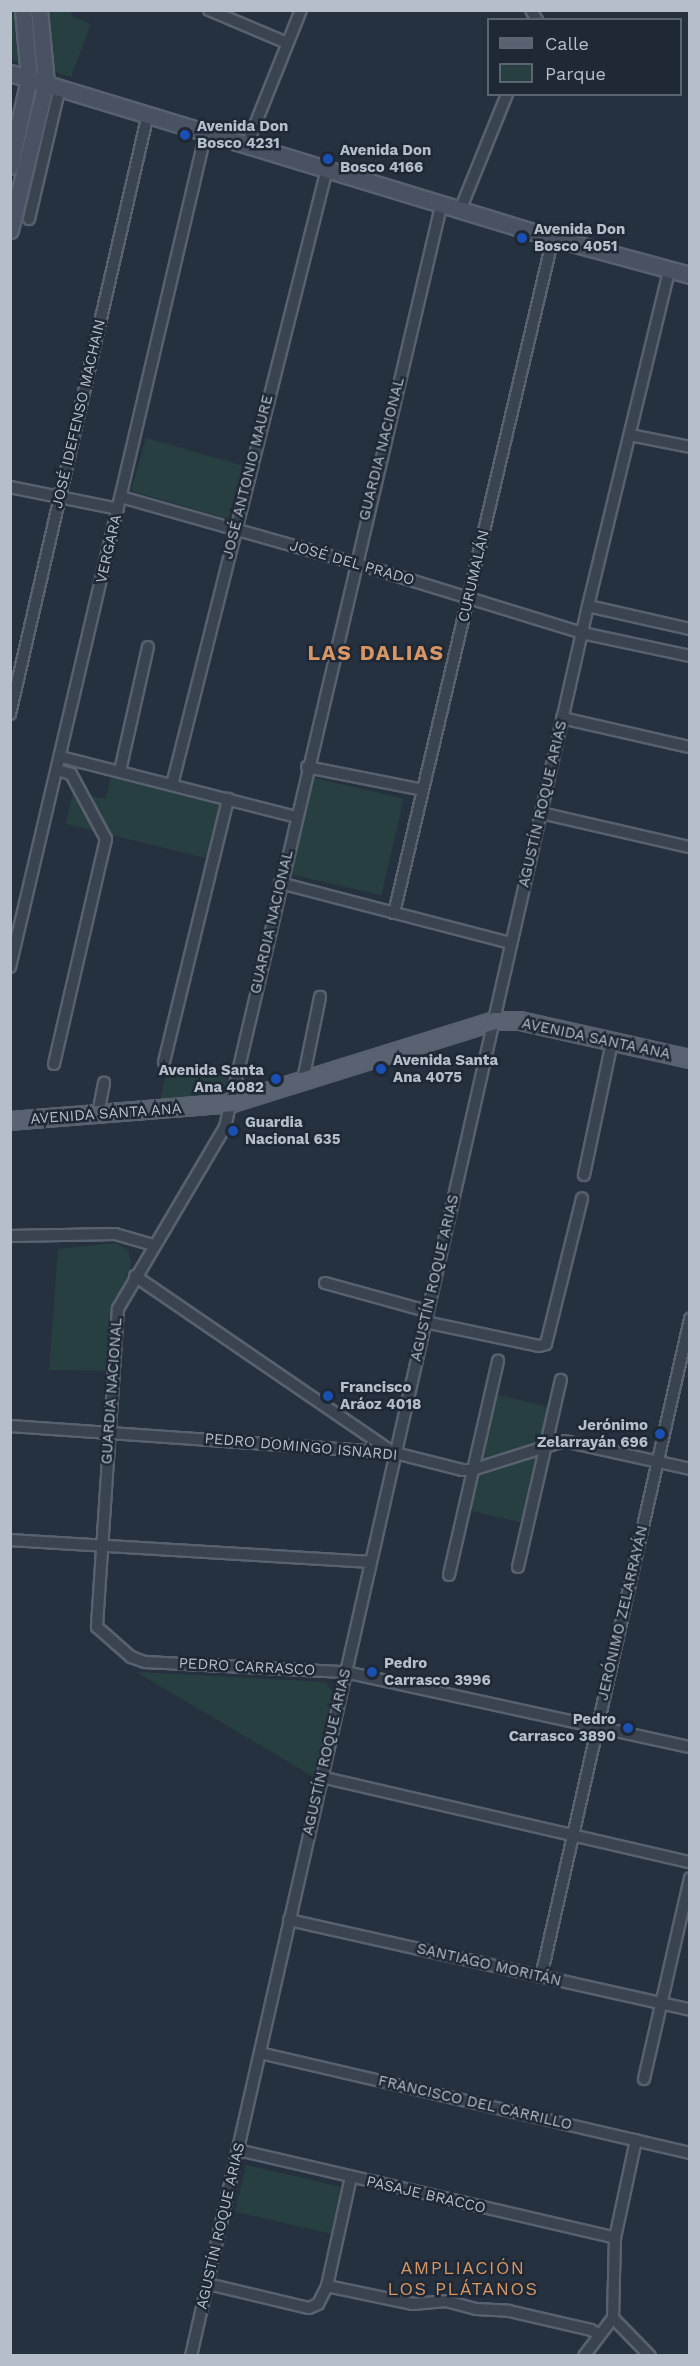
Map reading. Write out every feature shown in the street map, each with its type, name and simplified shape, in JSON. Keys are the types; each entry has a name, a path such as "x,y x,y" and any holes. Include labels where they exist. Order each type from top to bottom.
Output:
{"main road":[{"path":"10,166 29,78 23,10"},
{"path":"10,230 53,85 39,10"},
{"path":"10,73 442,202 553,238 669,272 690,274"},
{"name":"AVENIDA SANTA ANA","path":"10,1121 232,1103 495,1021 520,1021 690,1059"}],"street":[{"path":"209,10 287,43"},
{"path":"247,145 301,10"},
{"path":"29,219 53,85"},
{"path":"461,208 506,96"},
{"name":"JOSÉ IDEFENSO MACHAIN","path":"10,714 148,114"},
{"name":"VERGARA","path":"10,967 62,757 120,497 206,132"},
{"name":"JOSÉ ANTONIO MAURE","path":"172,785 327,169"},
{"name":"GUARDIA NACIONAL","path":"97,1627 118,1309 153,1245 220,1139 232,1103 307,767 442,202"},
{"name":"CURUMALÁN","path":"394,913 553,238"},
{"name":"AGUSTÍN ROQUE ARIAS","path":"194,2355 321,1777 495,1021 540,813 669,272"},
{"path":"630,435 690,447"},
{"path":"10,487 59,499 118,509"},
{"name":"JOSÉ DEL PRADO","path":"120,497 355,563 582,633 690,656"},
{"path":"588,606 690,629"},
{"path":"120,771 148,646"},
{"path":"562,718 690,747"},
{"path":"62,757 296,817"},
{"path":"307,767 423,789"},
{"path":"54,1064 106,839 71,774 58,770"},
{"path":"164,1062 228,799"},
{"path":"540,813 690,847"},
{"path":"280,883 511,943"},
{"path":"303,1080 320,997"},
{"path":"584,1175 612,1042"},
{"path":"98,1114 104,1083"},
{"path":"425,1322 538,1346 546,1344 582,1198"},
{"path":"10,1236 115,1234 153,1245"},
{"path":"135,1276 395,1453"},
{"path":"325,1282 427,1311"},
{"name":"JERÓNIMO ZELARRAYÁN","path":"541,1977 690,1319"},
{"path":"449,1575 498,1361"},
{"path":"518,1568 561,1380"},
{"name":"PEDRO DOMINGO ISNARDI","path":"10,1426 395,1453 472,1470"},
{"path":"472,1470 564,1440 690,1469"},
{"path":"10,1540 370,1563"},
{"name":"PEDRO CARRASCO","path":"97,1627 130,1657 145,1662 345,1672 690,1747"},
{"path":"321,1777 690,1862"},
{"path":"644,2079 690,1878"},
{"name":"SANTIAGO MORITÁN","path":"289,1920 690,2010"},
{"name":"FRANCISCO DEL CARRILLO","path":"260,2053 690,2153"},
{"path":"584,2355 613,2318 615,2238 636,2140"},
{"name":"PASAJE BRACCO","path":"238,2150 615,2238"},
{"path":"208,2284 309,2308 318,2304 327,2286 351,2177"},
{"path":"327,2286 413,2304 436,2300 508,2311 591,2330 600,2335"},
{"path":"613,2318 650,2355"}],"green space":[{"path":"10,11 21,11 27,64 11,60"},
{"path":"38,11 72,11 71,16 91,24 71,77 46,69"},
{"path":"146,438 243,466 228,519 131,491"},
{"path":"111,777 224,804 210,859 66,824 73,792 106,799"},
{"path":"314,778 404,799 381,895 292,874"},
{"path":"174,1065 228,1076 225,1092 160,1101 166,1074 173,1073"},
{"path":"116,1243 128,1250 131,1262 129,1276 113,1303 109,1371 49,1370 58,1249"},
{"path":"494,1394 549,1407 542,1441 478,1463"},
{"path":"537,1457 524,1523 467,1510 477,1476"},
{"path":"136,1672 326,1682 333,1693 314,1777"},
{"path":"246,2165 341,2187 331,2234 235,2212"}],"place":[{"name":"Avenida Don Bosco 4231","path":"185,135"},
{"name":"Avenida Don Bosco 4166","path":"328,159"},
{"name":"Avenida Don Bosco 4051","path":"522,238"},
{"name":"Avenida Santa Ana 4075","path":"381,1069"},
{"name":"Avenida Santa Ana 4082","path":"276,1079"},
{"name":"Guardia Nacional 635","path":"233,1131"},
{"name":"Francisco Aráoz 4018","path":"328,1396"},
{"name":"Jerónimo Zelarrayán 696","path":"660,1434"},
{"name":"Pedro Carrasco 3996","path":"372,1672"},
{"name":"Pedro Carrasco 3890","path":"628,1728"}],"district":[{"name":"LAS DALIAS","path":"376,653"},
{"name":"AMPLIACIÓN LOS PLÁTANOS","path":"463,2279"}]}
